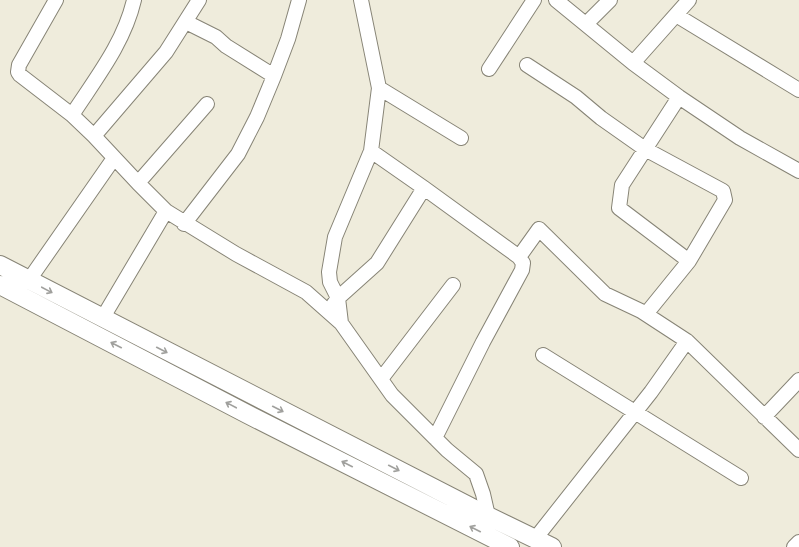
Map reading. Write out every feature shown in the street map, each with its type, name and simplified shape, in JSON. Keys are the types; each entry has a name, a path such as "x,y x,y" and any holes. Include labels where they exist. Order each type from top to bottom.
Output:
{"main road":[{"path":"0,265 488,516 552,547"},
{"path":"0,286 247,414 510,547"}],"street":[{"path":"56,0 19,65 18,72 22,78 72,115 166,211 184,224 306,292 341,323 392,394 447,450 476,474 483,494 488,516"},
{"path":"72,115 115,49 123,34 134,0"},
{"path":"94,136 166,52 186,22 198,0"},
{"path":"184,224 238,154 257,117 288,39 299,0"},
{"path":"341,323 338,298 330,282 329,272 335,237 371,151 379,88 361,0"},
{"path":"489,69 534,0"},
{"path":"556,0 633,63 679,97 740,138 799,171"},
{"path":"586,24 610,0"},
{"path":"633,63 689,0"},
{"path":"676,15 799,90"},
{"path":"186,22 216,37 226,46 274,76"},
{"path":"527,65 576,97 601,118 645,149 723,191 725,200 689,261 646,314"},
{"path":"379,88 461,138"},
{"path":"679,97 622,185 619,208 689,261"},
{"path":"138,183 207,104"},
{"path":"371,151 518,257 523,263 522,270 483,342 435,438"},
{"path":"28,280 114,158"},
{"path":"328,312 338,298 377,263 424,188"},
{"path":"102,318 166,211"},
{"path":"518,257 539,229 605,294 646,314 687,341 799,450"},
{"path":"381,379 453,285"},
{"path":"535,539 635,412 687,341"},
{"path":"544,355 741,478"},
{"path":"764,417 799,380"},
{"path":"794,547 799,542"}]}
